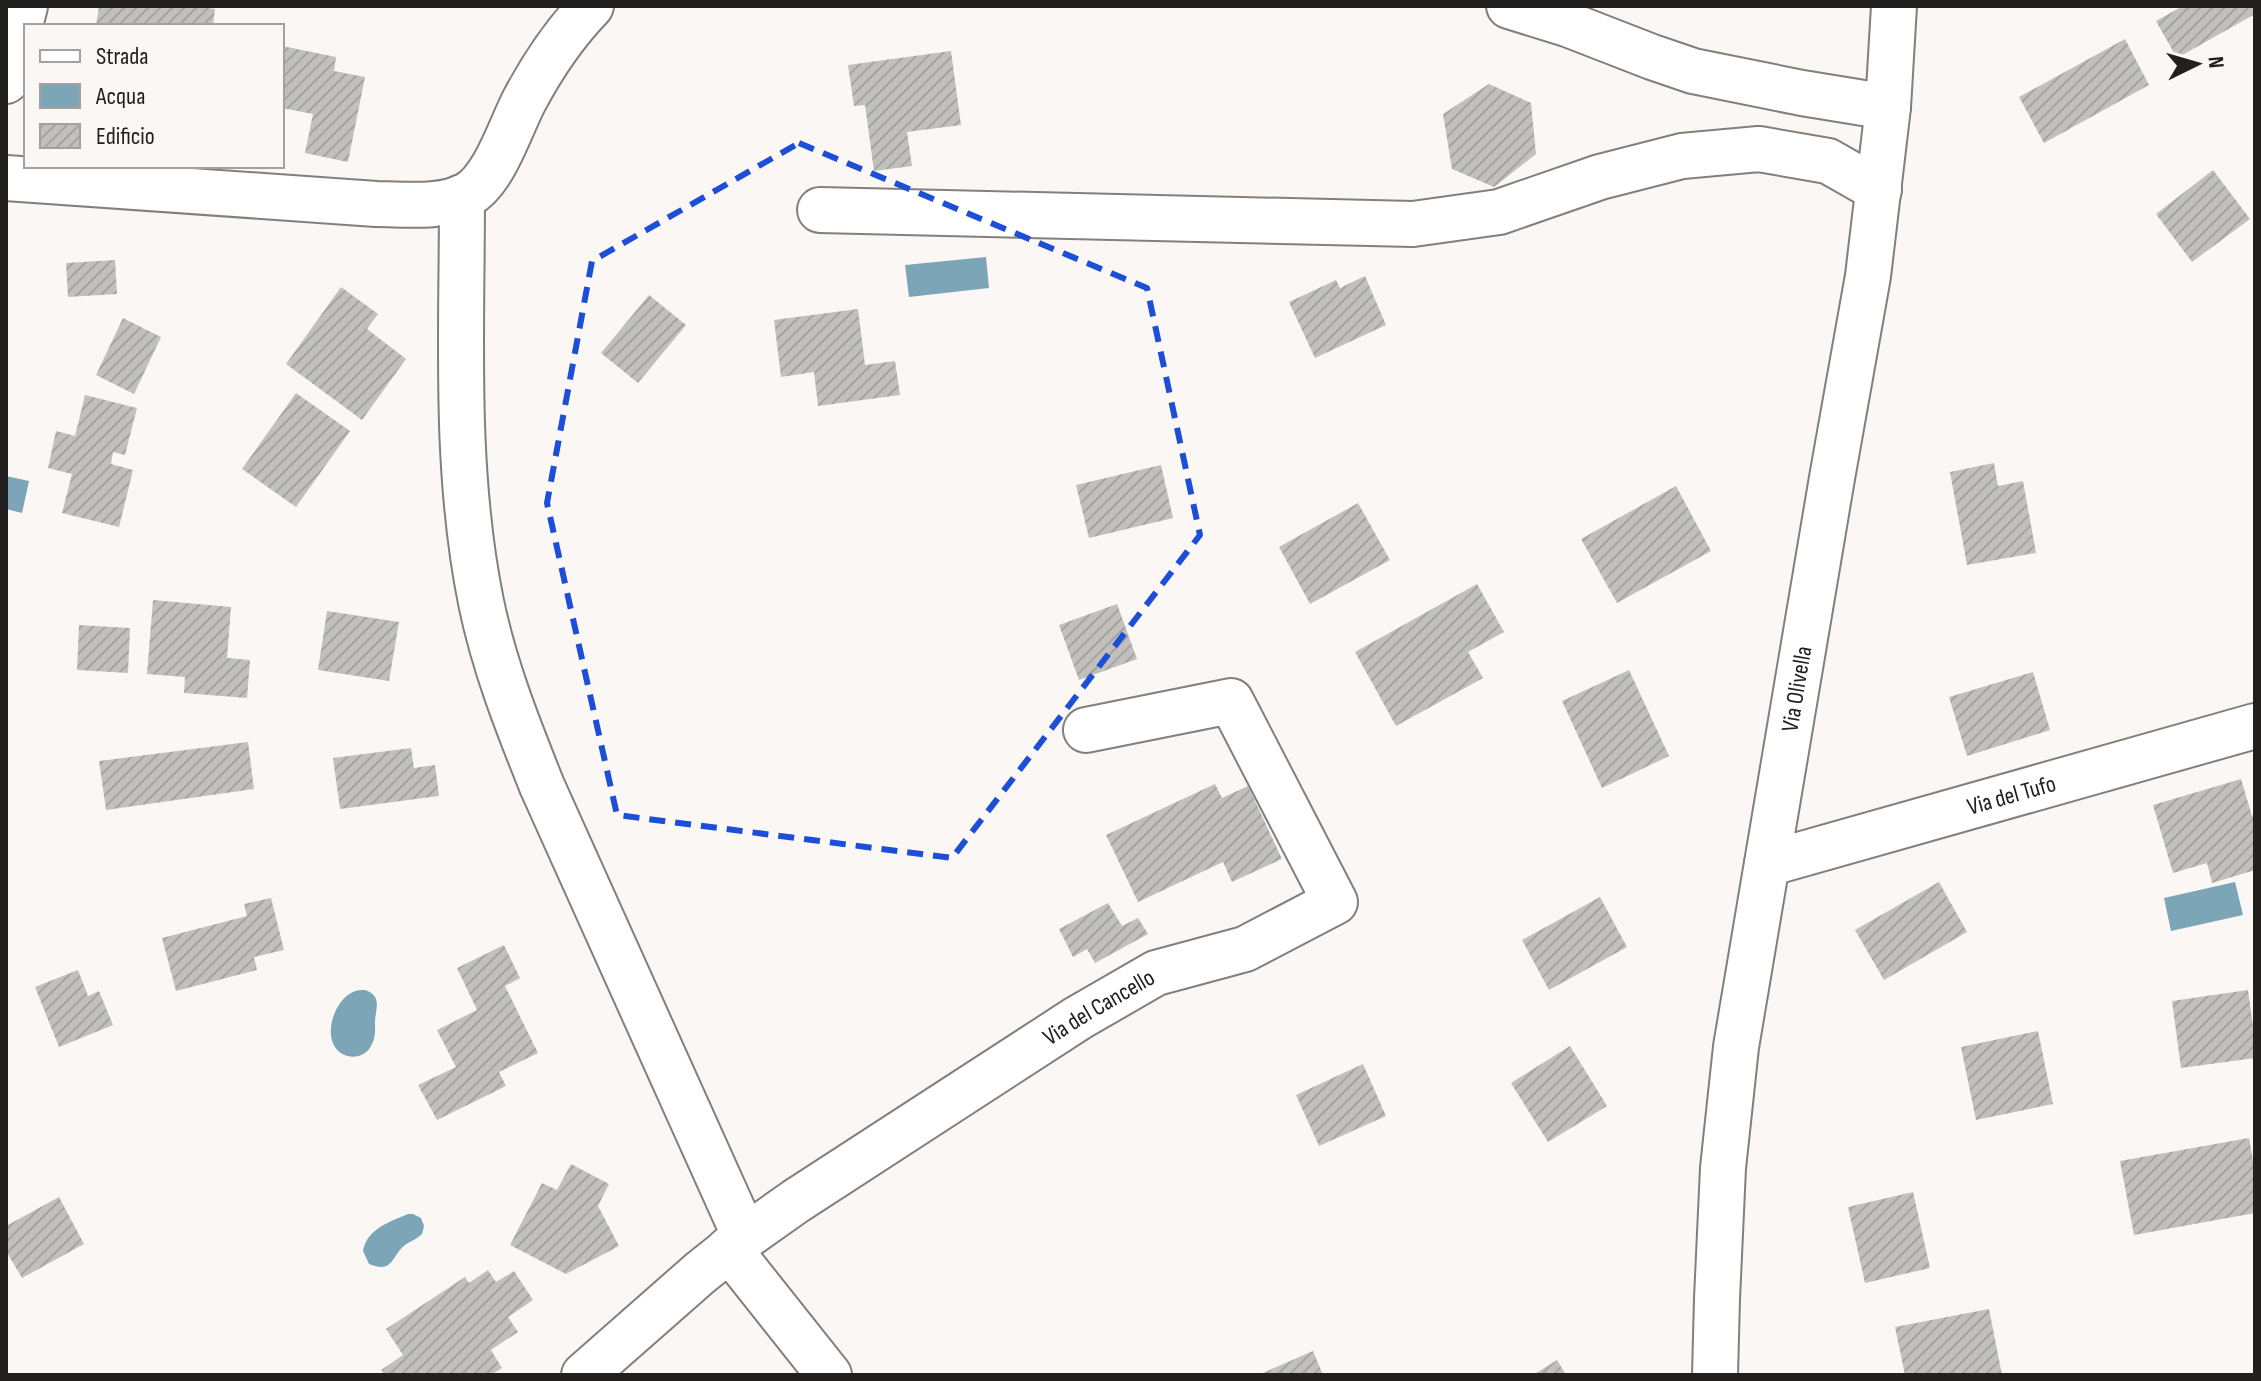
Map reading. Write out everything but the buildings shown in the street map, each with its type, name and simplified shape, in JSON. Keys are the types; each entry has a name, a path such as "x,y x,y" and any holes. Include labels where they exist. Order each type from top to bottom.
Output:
{"street":[{"path":"6,81 25,6"},
{"path":"6,178 376,204 430,204 462,197 470,194 487,174 535,81 559,44 591,6"},
{"path":"1509,6 1591,32 1693,71 1888,107"},
{"name":"Via Olivella","path":"1715,1375 1727,1123 1736,1047 1868,276 1888,107 1894,6"},
{"path":"820,210 1413,224 1499,212 1600,177 1682,156 1759,149 1828,161 1879,190"},
{"path":"462,197 462,447 469,534 489,636 517,724 542,786 737,1243 829,1375"},
{"name":"Via del Cancello","path":"584,1375 737,1243 822,1184 1116,995 1156,973 1245,949 1335,902 1231,701 1086,730"},
{"name":"Via del Tufo","path":"1767,864 2255,726"}],"highlighted area":[{"path":"799,143 1147,288 1200,535 952,858 617,815 547,503 592,261"}],"water":[{"path":"986,257 989,288 909,297 905,265"},
{"path":"6,476 29,481 22,513 6,509"},
{"path":"2235,882 2243,915 2171,931 2164,898"},
{"path":"365,990 374,995 377,1002 374,1040 364,1054 348,1056 335,1047 331,1024 341,1001 356,991"},
{"path":"408,1214 421,1218 424,1226 422,1234 400,1249 388,1265 377,1267 369,1264 363,1251 369,1237 380,1227"}]}
